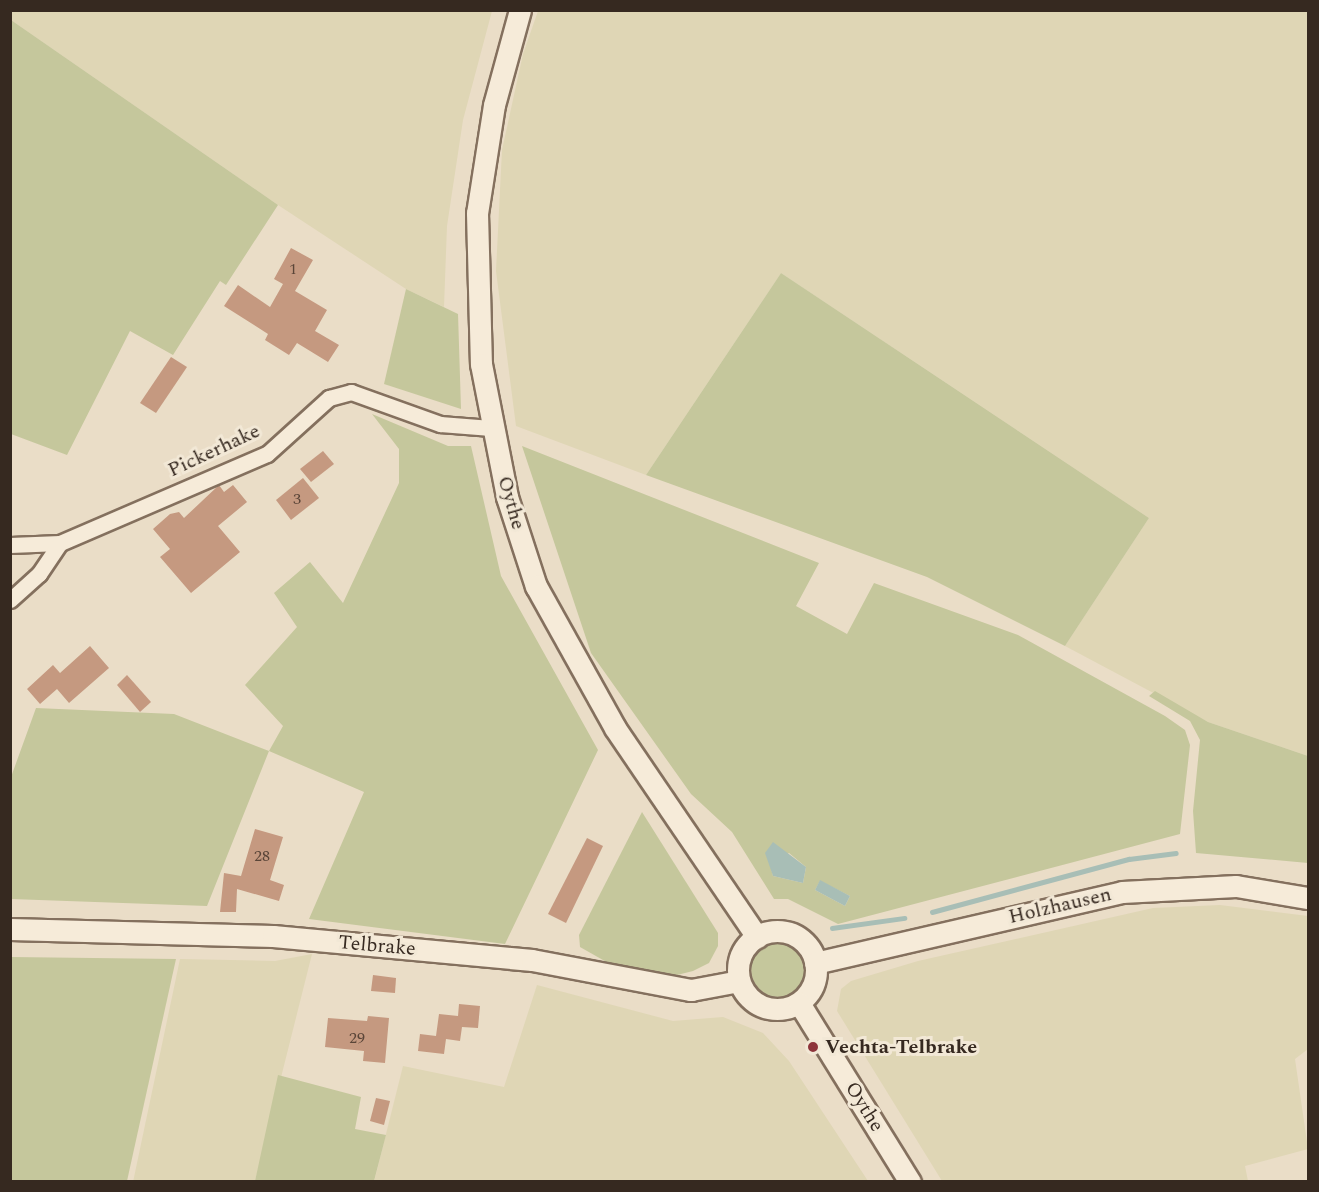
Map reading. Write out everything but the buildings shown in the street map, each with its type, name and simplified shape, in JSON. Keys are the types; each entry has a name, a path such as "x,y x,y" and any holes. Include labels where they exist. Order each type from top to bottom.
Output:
{"main road":[{"name":"Oythe","path":"520,10 494,105 477,213 481,364 491,428 536,586 615,728 757,937"},
{"name":"Holzhausen","path":"815,963 1122,892 1236,886 1308,898"},
{"name":"Telbrake","path":"10,929 273,936 532,960 691,990 739,981"},
{"path":"793,934 815,963 813,985 799,1003 764,1007 739,981 741,956 757,937 793,934"},
{"name":"Oythe","path":"799,1003 910,1182"}],"street":[{"name":"Pickerhake","path":"10,545 60,543 267,454 329,398 351,392 440,424 491,428"},
{"path":"10,600 39,574 60,543"}],"shaded area":[{"path":"11,10 492,11 463,120 447,226 444,307 406,289 278,205 11,20"},
{"path":"538,11 1308,11 1308,756 1208,722 1065,646 1149,518 781,273 646,475 516,426 496,271 502,150 523,54"},
{"path":"1220,905 1308,916 1308,1049 1295,1059 1308,1149 1245,1166 1248,1181 942,1181 837,1011 841,989 851,981 918,961 1153,908"},
{"path":"312,954 255,1181 133,1182 180,959 275,961"},
{"path":"537,985 673,1021 723,1017 763,1033 789,1061 868,1181 374,1182 403,1066 504,1087"}],"green space":[{"path":"11,20 278,205 226,285 220,281 173,355 130,331 67,455 11,434"},
{"path":"781,273 1149,518 1065,646 927,577 646,475"},
{"path":"406,289 458,314 461,409 384,384"},
{"path":"372,414 448,446 471,446 501,576 598,750 505,944 309,919 364,792 269,751 283,726 245,685 297,627 274,593 310,562 343,603 399,483 399,449"},
{"path":"522,446 819,563 796,606 847,634 874,583 1018,635 1165,716 1185,730 1190,745 1180,834 838,924 788,899 774,899 732,832 691,794 591,653","holes":["789,853 806,867 803,883 773,876 770,864","820,881 850,896 845,906 815,890"]},
{"path":"1155,691 1208,722 1308,756 1308,863 1196,853 1193,811 1200,740 1190,721 1149,696"},
{"path":"36,708 174,714 269,751 207,906 11,899 11,777"},
{"path":"642,812 718,933 718,946 709,963 693,971 677,975 610,964 580,947 579,935"},
{"path":"778,943 788,945 797,951 803,960 805,970 803,980 797,989 788,995 778,997 768,995 759,989 753,980 751,970 753,960 759,951 768,945"},
{"path":"11,957 176,959 127,1181 11,1181"},
{"path":"278,1075 361,1097 355,1129 386,1135 374,1181 255,1181"}],"water":[{"path":"773,842 806,867 803,883 773,876 765,853"},
{"path":"820,880 850,896 845,906 815,890"}],"waterway":[{"path":"932,912 1129,859 1176,853"},
{"path":"832,928 904,918"}],"place":[{"name":"Vechta-Telbrake","path":"813,1047"}]}
